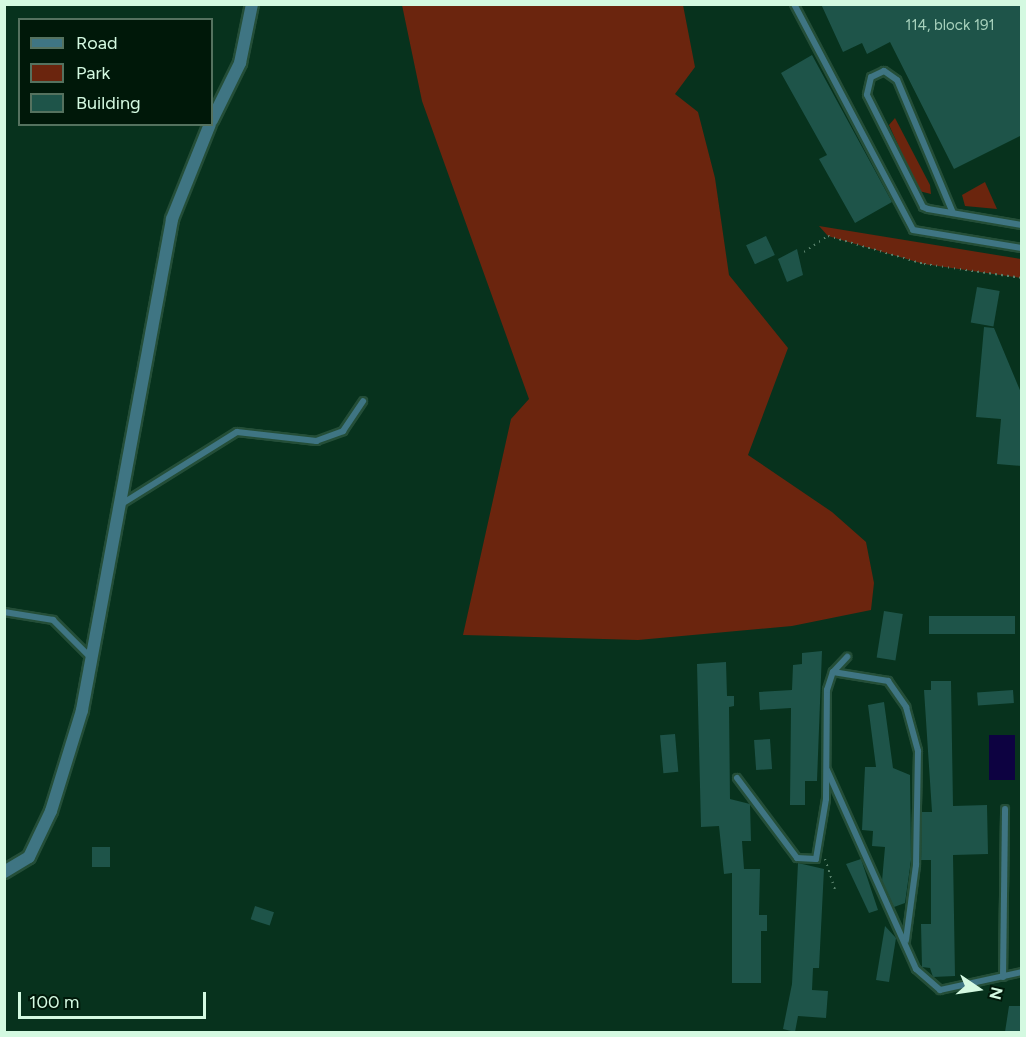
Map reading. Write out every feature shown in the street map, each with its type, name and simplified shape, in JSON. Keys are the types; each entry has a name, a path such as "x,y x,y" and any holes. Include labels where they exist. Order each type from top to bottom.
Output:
{"street":[{"path":"213,118 240,63 252,4"},
{"path":"4,872 29,857 51,812 91,658 172,219 209,126"}],"lane":[{"path":"794,4 913,230 1022,249"},
{"path":"953,213 897,80 884,71 871,77 867,94 923,207 953,213 1022,225"},
{"path":"120,506 237,432 316,441 343,431 363,401"},
{"path":"4,612 53,620 91,658"},
{"path":"737,778 797,858 816,859 822,842 827,690 833,672 847,657"},
{"path":"833,672 888,681 909,718 918,762 916,865 906,940"},
{"path":"826,766 906,940 916,969 940,990 1022,972"},
{"path":"1003,977 1005,809"}],"path":[{"path":"804,252 828,236 924,264 1022,278"},
{"path":"822,842 835,890"}],"green space":[{"path":"402,5 683,5 695,67 675,94 698,112 715,178 729,275 788,348 748,455 832,512 866,542 874,583 871,610 792,626 638,640 463,635 511,419 529,399 422,101"},
{"path":"895,118 930,185 931,194 919,191 889,125"},
{"path":"985,182 997,209 965,206 962,195"},
{"path":"819,226 1021,259 1021,278 924,264 828,236"}],"shaded area":[{"path":"989,735 1015,735 1015,780 989,780"}],"building":[{"path":"821,4 1022,4 1022,135 954,169 890,42 867,54 862,43 843,52"},
{"path":"812,55 892,202 855,223 819,159 827,155 781,73"},
{"path":"766,236 775,255 755,264 746,245"},
{"path":"797,249 803,275 787,282 778,259"},
{"path":"977,287 1000,291 993,326 971,322"},
{"path":"984,327 994,328 1022,395 1022,466 997,464 1001,419 976,417"},
{"path":"884,611 903,614 895,660 877,657"},
{"path":"929,616 1015,616 1015,634 929,634"},
{"path":"822,651 817,781 805,781 805,805 790,805 791,708 760,710 759,692 792,690 793,665 802,664 802,653"},
{"path":"726,662 727,696 734,696 734,706 729,707 730,799 750,804 751,841 742,841 744,869 760,869 759,915 767,915 767,931 761,931 761,983 732,983 732,873 724,874 719,826 701,827 697,664"},
{"path":"931,681 951,681 953,806 987,805 988,854 953,855 955,976 933,977 930,968 922,967 921,924 931,924 931,860 921,860 922,812 932,812 924,690 931,690"},
{"path":"1013,690 1014,703 978,705 977,693"},
{"path":"884,702 893,768 910,775 911,860 905,903 894,907 882,881 885,847 872,846 873,831 862,830 865,767 876,767 868,705"},
{"path":"675,734 678,772 663,773 660,735"},
{"path":"770,739 772,769 756,770 754,740"},
{"path":"92,847 110,847 110,867 92,867"},
{"path":"861,859 878,910 869,913 846,864"},
{"path":"798,863 824,869 819,968 813,968 812,990 828,991 826,1018 798,1016 795,1032 783,1029 792,984"},
{"path":"255,906 274,912 270,925 251,919"},
{"path":"885,926 896,938 889,982 876,980"},
{"path":"1009,1006 1022,1006 1022,1032 1005,1032"}]}
